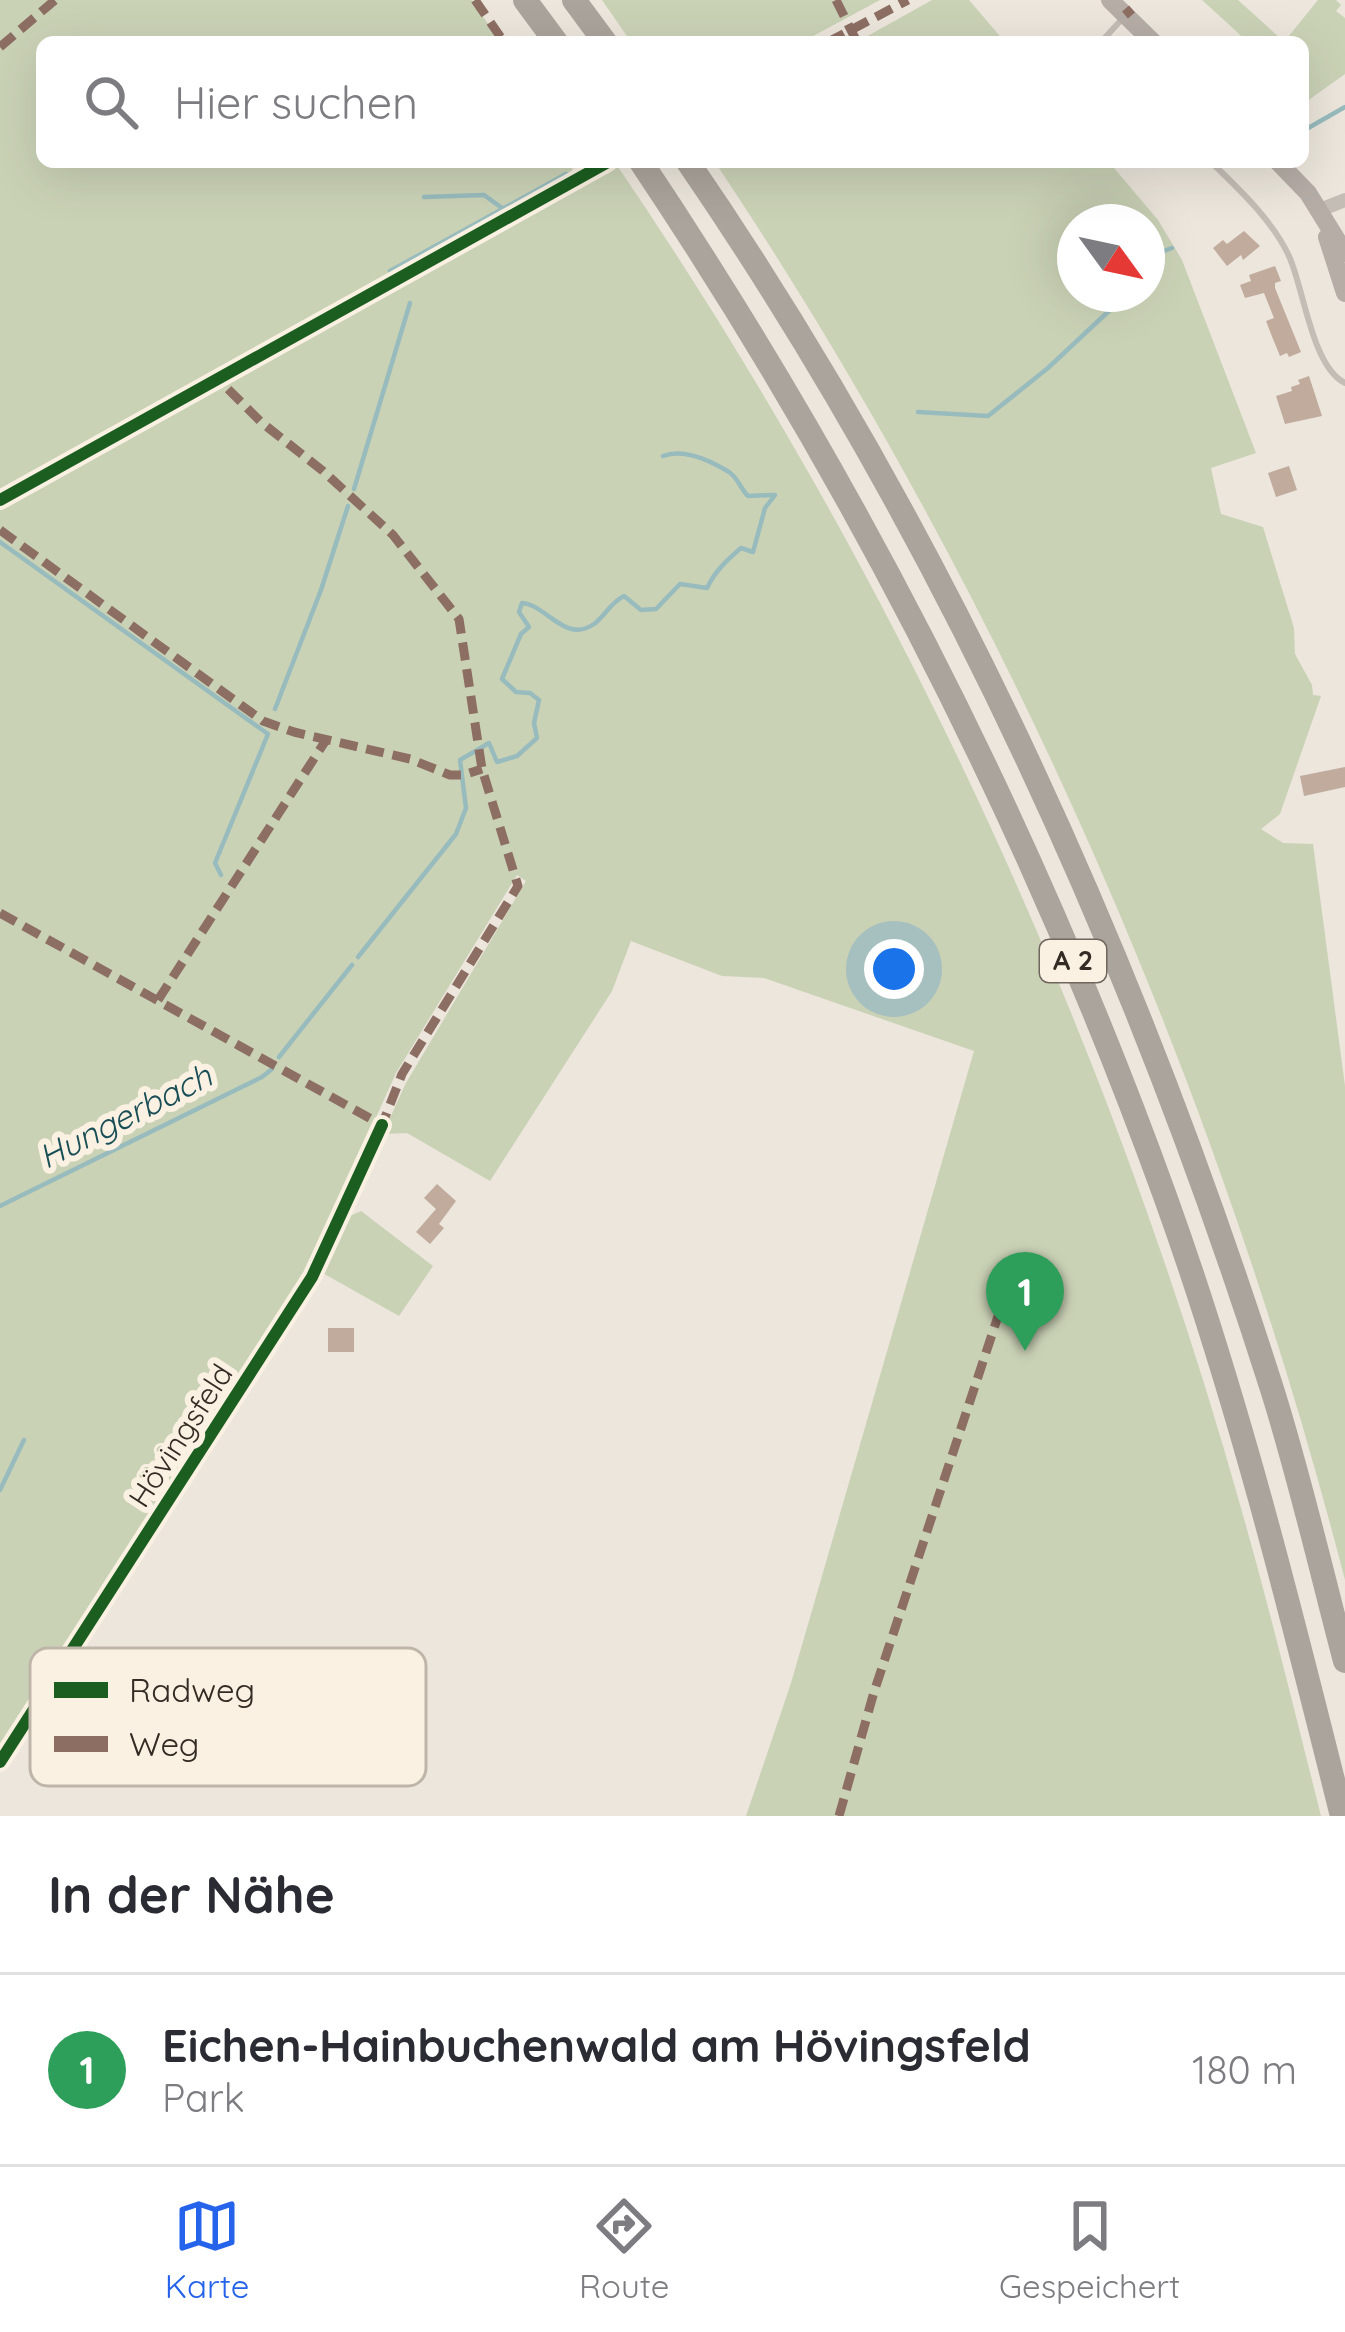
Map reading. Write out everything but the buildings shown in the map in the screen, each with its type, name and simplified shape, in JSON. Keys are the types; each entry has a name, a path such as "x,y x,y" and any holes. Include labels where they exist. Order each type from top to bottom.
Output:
{"highway":[{"path":"525,0 552,36"},
{"path":"574,0 601,36"},
{"name":"A 2","path":"645,168 734,305 859,518 968,727 1093,1008 1166,1198 1219,1357 1277,1558 1342,1816"},
{"name":"A 2","path":"692,168 800,337 882,478 989,681 1060,831 1165,1079 1220,1233 1278,1411 1345,1660"}],"street":[{"path":"1110,0 1147,36"},
{"path":"1283,168 1319,209 1345,253"},
{"path":"1319,209 1345,200"},
{"path":"1319,209 1345,293"},
{"name":"Hövingsfeld","path":"73,1648 312,1277 382,1125"},
{"name":"Hövingsfeld","path":"0,1762 30,1715"}],"lane":[{"path":"1106,36 1125,15"},
{"path":"1216,168 1282,244 1323,360 1335,378 1345,383"}],"green space":[{"path":"0,0 472,0 496,36 36,36 36,168 572,168 579,186 609,168 619,168 813,479 983,810 1058,981 1126,1154 1187,1330 1252,1546 1321,1816 746,1816 791,1683 974,1051 764,978 722,976 631,941 612,991 490,1181 407,1133 386,1134 378,1144 406,1083 526,881 517,875 396,1073 306,1273 67,1648 30,1648 30,1706 0,1753"},
{"path":"602,0 880,0 813,36 627,36"},
{"path":"932,0 969,0 1000,36 868,36"},
{"path":"1202,0 1238,0 1278,36 1241,36"},
{"path":"1318,0 1336,0 1341,5 1336,11 1345,18 1345,74 1309,100 1309,36 1289,36"},
{"path":"719,168 1114,168 1144,204 1057,204 1057,312 1165,312 1165,232 1182,260 1256,453 1211,468 1221,514 1263,527 1294,628 1295,654 1313,695 1321,696 1280,814 1261,829 1283,843 1313,844 1345,1086 1345,1580 1292,1392 1232,1207 1165,1024 1090,845 1007,668 917,496 820,327"},
{"path":"361,1211 433,1266 399,1316 319,1271 350,1216"}],"waterway":[{"name":"Hungerbach","path":"1309,128 1345,107"},
{"path":"390,271 566,174"},
{"path":"424,197 484,195 502,208"},
{"name":"Hungerbach","path":"1165,251 1172,248"},
{"path":"354,489 410,303"},
{"name":"Hungerbach","path":"918,412 988,416 1108,312"},
{"path":"663,456 697,457 729,472 748,496 772,495"},
{"name":"Hungerbach","path":"358,957 456,834 466,808 460,760 489,743 497,762 517,756 537,738 534,723 539,700 530,693 516,692 502,679 521,634 529,627 519,612 522,603 565,627 584,629 624,596 641,610 656,609 680,584 707,588 741,548 753,552 765,508 775,495"},
{"path":"275,709 348,506"},
{"path":"0,542 268,734 215,863 221,875"},
{"name":"Hungerbach","path":"279,1057 352,965"},
{"name":"Hungerbach","path":"0,1206 272,1069"},
{"name":"Hungerbach","path":"0,1490 24,1440"}],"marked path":[{"path":"0,47 55,0"},
{"path":"475,0 500,36"},
{"path":"836,0 854,36"},
{"path":"839,36 908,0"},
{"path":"1125,15 1132,9"},
{"path":"0,913 382,1125 402,1074 518,886 482,769 459,619 393,535 218,379"},
{"path":"0,530 263,721 410,759 450,775 482,769"},
{"path":"158,1000 326,740"},
{"path":"839,1816 874,1692 1005,1295"}],"cycle path":[{"path":"0,500 597,168"},
{"path":"73,1648 312,1277 382,1125"},
{"path":"0,1762 30,1715"}],"place":[{"name":"Eichen-Hainbuchenwald am Hövingsfeld","path":"1025,1351"}]}
